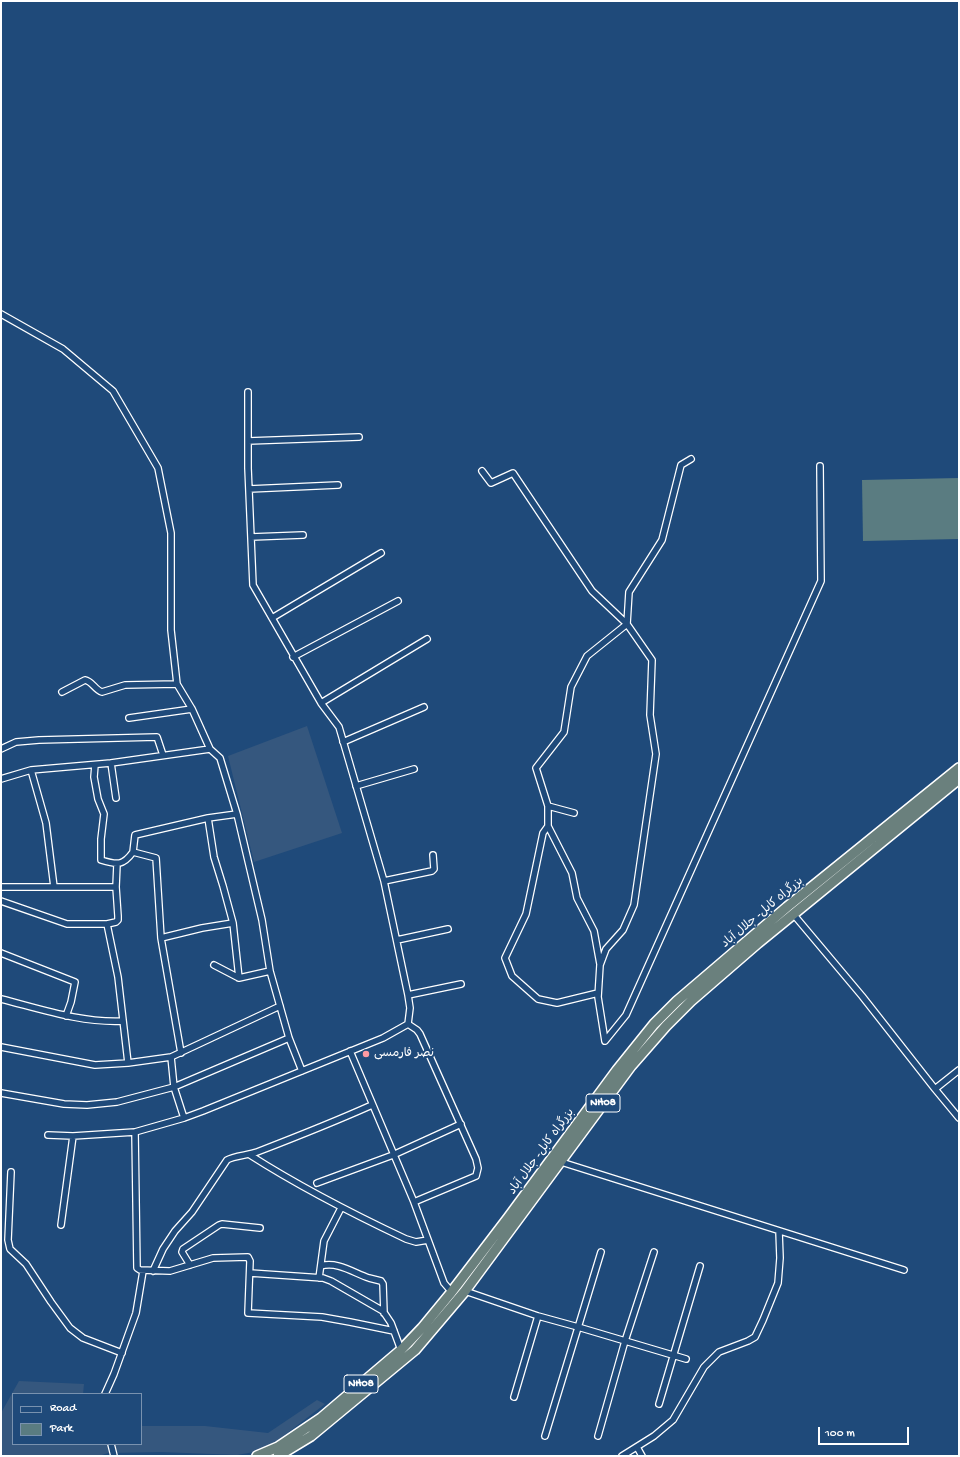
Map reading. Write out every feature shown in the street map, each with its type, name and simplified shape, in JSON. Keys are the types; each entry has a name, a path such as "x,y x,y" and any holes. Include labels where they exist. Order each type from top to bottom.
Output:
{"highway":[{"name":"بزرگراه کابل- جلال آباد","path":"257,1456 278,1447 321,1418 401,1350 422,1328 450,1294 631,1066 666,1026 697,996 758,943 794,915 958,775"},
{"name":"بزرگراه کابل- جلال آباد","path":"278,1456 311,1436 415,1350 465,1291 617,1070 654,1024 677,1001 787,907 958,775"}],"street":[{"path":"1,314 63,348 113,391 158,468 171,533 171,630 177,684 192,709 210,749 220,758 237,814 262,920 270,971 289,1038 302,1071"},
{"path":"248,392 249,489 253,585 293,657 321,703 339,727 384,881 408,995 410,1008 408,1024"},
{"path":"248,441 359,437"},
{"path":"691,460 681,465 662,540 629,592 627,624 588,656 571,687 564,732 536,768 548,806 548,826 572,873 577,898 594,931 600,965 598,993 605,1041 626,1015 821,581 820,466"},
{"path":"482,471 491,483 513,473 592,591 627,624 652,660 650,716 656,754 634,904 623,930 606,949 600,965"},
{"path":"249,489 338,485"},
{"path":"251,537 303,535"},
{"path":"272,618 381,553"},
{"path":"293,657 398,601"},
{"path":"321,703 427,639"},
{"path":"62,692 85,680 88,680 102,692 125,685 177,684"},
{"path":"343,742 424,707"},
{"path":"129,718 192,709"},
{"path":"1,749 16,742 39,740 157,737 163,755"},
{"path":"1,779 31,770 95,765 210,749"},
{"path":"111,763 116,798"},
{"path":"95,765 94,777 98,799 104,814 101,860 117,864 123,863 133,852 135,835 208,818 237,814"},
{"path":"356,786 414,769"},
{"path":"31,770 46,823 54,887"},
{"path":"548,806 574,813"},
{"path":"208,818 214,857 233,923 239,978"},
{"path":"548,826 543,833 526,914 505,958 512,976 538,999 557,1003 598,993"},
{"path":"133,852 156,858 161,938 181,1053"},
{"path":"384,881 432,871 434,869 433,855"},
{"path":"1,901 67,924 107,924 116,922 118,920 116,887 117,864"},
{"path":"1,887 116,887"},
{"path":"794,915 862,996 959,1118"},
{"path":"161,938 202,928 233,923"},
{"path":"107,924 118,977 128,1063"},
{"path":"397,940 448,929"},
{"path":"1,953 75,982 71,1002 66,1016"},
{"path":"214,965 239,978 270,971"},
{"path":"408,995 461,984"},
{"path":"1,999 66,1016 113,1022 123,1021"},
{"path":"1,1047 95,1065 128,1063 170,1057 280,1006"},
{"path":"48,1135 73,1136 135,1132 184,1118 383,1038 408,1024"},
{"path":"408,1024 420,1034 461,1124 476,1159 478,1168 477,1174 471,1178 414,1202"},
{"path":"1,1093 64,1104 87,1105 117,1102 174,1087 289,1038"},
{"path":"350,1051 414,1202 444,1283 450,1290 450,1294"},
{"path":"170,1057 174,1087 184,1118"},
{"path":"935,1089 959,1070"},
{"path":"153,1271 163,1249 175,1231 192,1212 230,1158 250,1155 321,1128 372,1105"},
{"path":"317,1183 393,1155 461,1124"},
{"path":"135,1132 137,1268 143,1271 170,1271 213,1258 248,1257 250,1261 248,1313 322,1317 394,1331"},
{"path":"61,1225 73,1136"},
{"path":"250,1155 275,1171 342,1208 406,1239 416,1242 428,1240"},
{"path":"556,1160 904,1270"},
{"path":"11,1172 8,1240 10,1249 26,1264 70,1328 83,1338 122,1352"},
{"path":"319,1278 324,1241 342,1208"},
{"path":"190,1265 182,1252 183,1249 219,1225 222,1224 260,1228"},
{"path":"622,1456 654,1436 673,1420 704,1367 719,1352 755,1337 778,1283 780,1258 779,1231"},
{"path":"545,1436 601,1252"},
{"path":"598,1436 625,1341 654,1252"},
{"path":"320,1266 326,1265 347,1268 369,1278 381,1281 383,1284 384,1313"},
{"path":"658,1404 700,1266"},
{"path":"105,1393 114,1374 136,1313 143,1271"},
{"path":"250,1273 319,1278 331,1281 384,1313 389,1320 401,1350"},
{"path":"465,1291 538,1316 686,1359"},
{"path":"514,1397 538,1316"},
{"path":"111,1445 114,1456"},
{"path":"637,1447 642,1456"}],"shaded area":[{"path":"307,726 342,833 254,862 228,756"},
{"path":"19,1381 84,1384 83,1393 12,1393"},
{"path":"12,1393 12,1445 142,1445 142,1426 205,1426 268,1433 317,1400 325,1404 273,1444 254,1452 237,1455 161,1452 108,1453 99,1456 1,1456 1,1413"}],"green space":[{"path":"959,478 959,539 863,541 862,480"}],"place":[{"name":"نصر فارمسی","path":"366,1054"}]}
